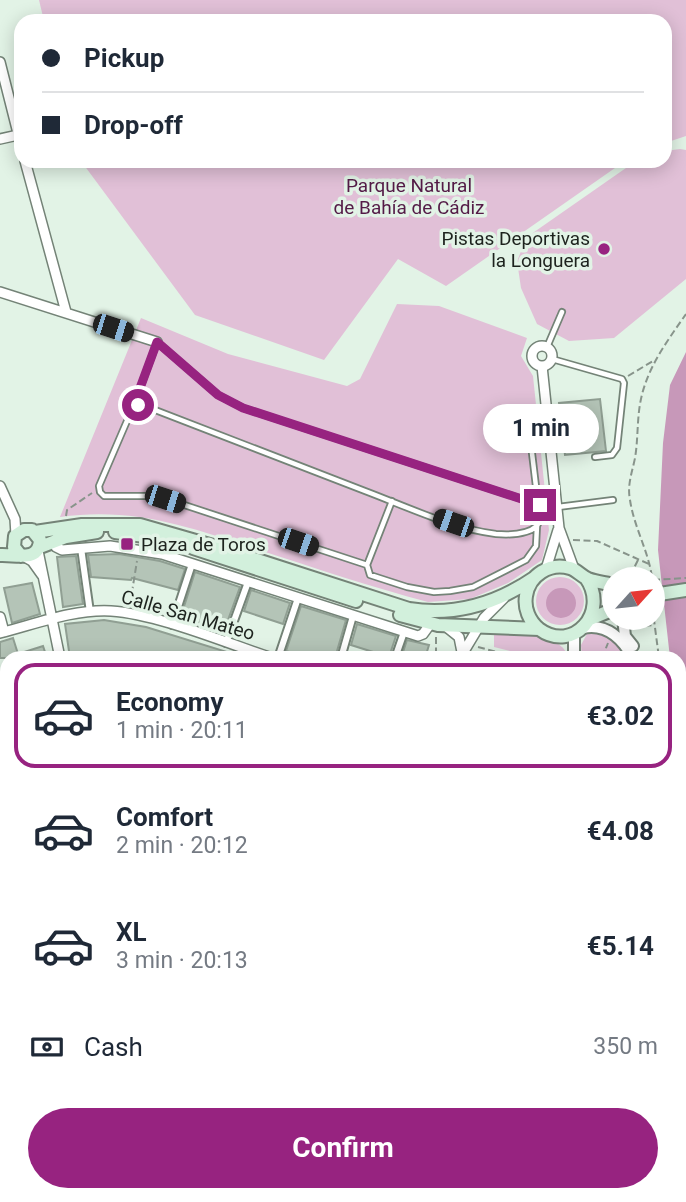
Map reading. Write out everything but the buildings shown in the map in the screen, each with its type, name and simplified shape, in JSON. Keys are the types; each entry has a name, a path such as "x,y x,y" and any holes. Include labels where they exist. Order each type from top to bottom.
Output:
{"main road":[{"path":"0,544 24,533 82,525 140,525 422,611 455,612 471,608 513,591 546,569 560,566 574,569 586,578 602,582"},
{"path":"0,555 33,555 44,546 90,532 150,536 437,628 479,626 540,629 553,635 582,627 602,616"},
{"path":"24,533 44,546"},
{"path":"23,556 14,547 24,533"},
{"path":"534,578 527,590 525,604 530,618 540,629"},
{"path":"582,627 594,598 586,578"},
{"path":"665,589 686,590"}],"street":[{"path":"0,61 14,119"},
{"path":"27,168 66,312"},
{"path":"0,292 157,342"},
{"path":"537,347 547,347 552,359 542,366 534,362 533,352 537,347"},
{"path":"542,366 559,528 574,569"},
{"path":"0,486 24,533"},
{"path":"546,569 559,528"},
{"path":"42,575 44,546 62,550 110,546 138,550 192,564 404,632 420,636 437,628 458,637 460,651"},
{"path":"81,548 90,612"},
{"path":"23,556 32,561 42,575 59,651"},
{"path":"172,625 192,564"},
{"path":"226,643 248,582"},
{"path":"464,651 489,611 513,591"},
{"path":"280,651 298,598"},
{"name":"Calle San Mateo","path":"2,633 52,618 90,612 128,613 251,651"},
{"path":"343,651 354,616"},
{"path":"0,617 2,633"},
{"path":"576,651 582,627 603,627 627,651"},
{"path":"624,630 635,651"},
{"path":"397,651 404,632"}],"lane":[{"path":"547,347 562,312"},
{"path":"367,565 157,496 104,496 100,492 99,486 157,342 218,395 243,408 540,505 558,507 613,500"},
{"path":"552,359 622,379 624,383 617,448 612,455 595,457"},
{"path":"133,407 140,405 150,408 392,501 473,529 493,533 527,533 537,526"},
{"path":"392,501 367,565 368,572 373,577 407,587 439,592 474,587 526,560 536,546 540,520 529,428"}],"path":[{"path":"650,565 648,553 633,519 629,474 635,460 641,402 654,361 686,314"},
{"path":"622,379 654,361"},
{"path":"564,542 579,539 597,541 650,565"},
{"path":"128,613 138,550"},
{"path":"635,567 639,560"},
{"path":"665,585 686,578"},
{"path":"436,651 437,628"},
{"path":"656,630 658,651"}],"green space":[{"path":"39,0 686,0 686,136 672,141 672,14 42,14"},
{"name":"Pistas Deportivas la Longuera","path":"672,150 686,150 686,279 614,338 569,341 537,324 521,288 517,261 527,237 626,168 672,168"},
{"name":"Parque Natural de Bahía de Cádiz","path":"86,168 615,168 446,286 398,259 324,360 195,315"},
{"path":"397,304 439,306 527,338 521,356 533,376 549,530 542,560 508,583 470,599 428,602 161,521 113,515 60,517 141,318 228,354 347,386 360,379"},
{"path":"560,577 577,584 584,601 577,618 560,625 543,618 536,601 543,584"},
{"path":"494,632 526,633 548,638 565,651 510,651 494,647"},
{"path":"588,632 596,632 607,636 623,651 581,651 581,645"}],"shaded area":[{"path":"686,352 686,651 669,651 665,613 665,567 660,567 658,550 663,443 670,385"},
{"path":"561,588 567,589 575,597 575,609 567,617 561,618 555,617 547,609 546,603 547,597 555,589"}],"place":[{"name":"Pistas Deportivas la Longuera","path":"604,249"},
{"name":"Plaza de Toros","path":"127,544"}],"route":[{"path":"138,405 133,407 157,342 218,395 243,408 540,505"}]}
